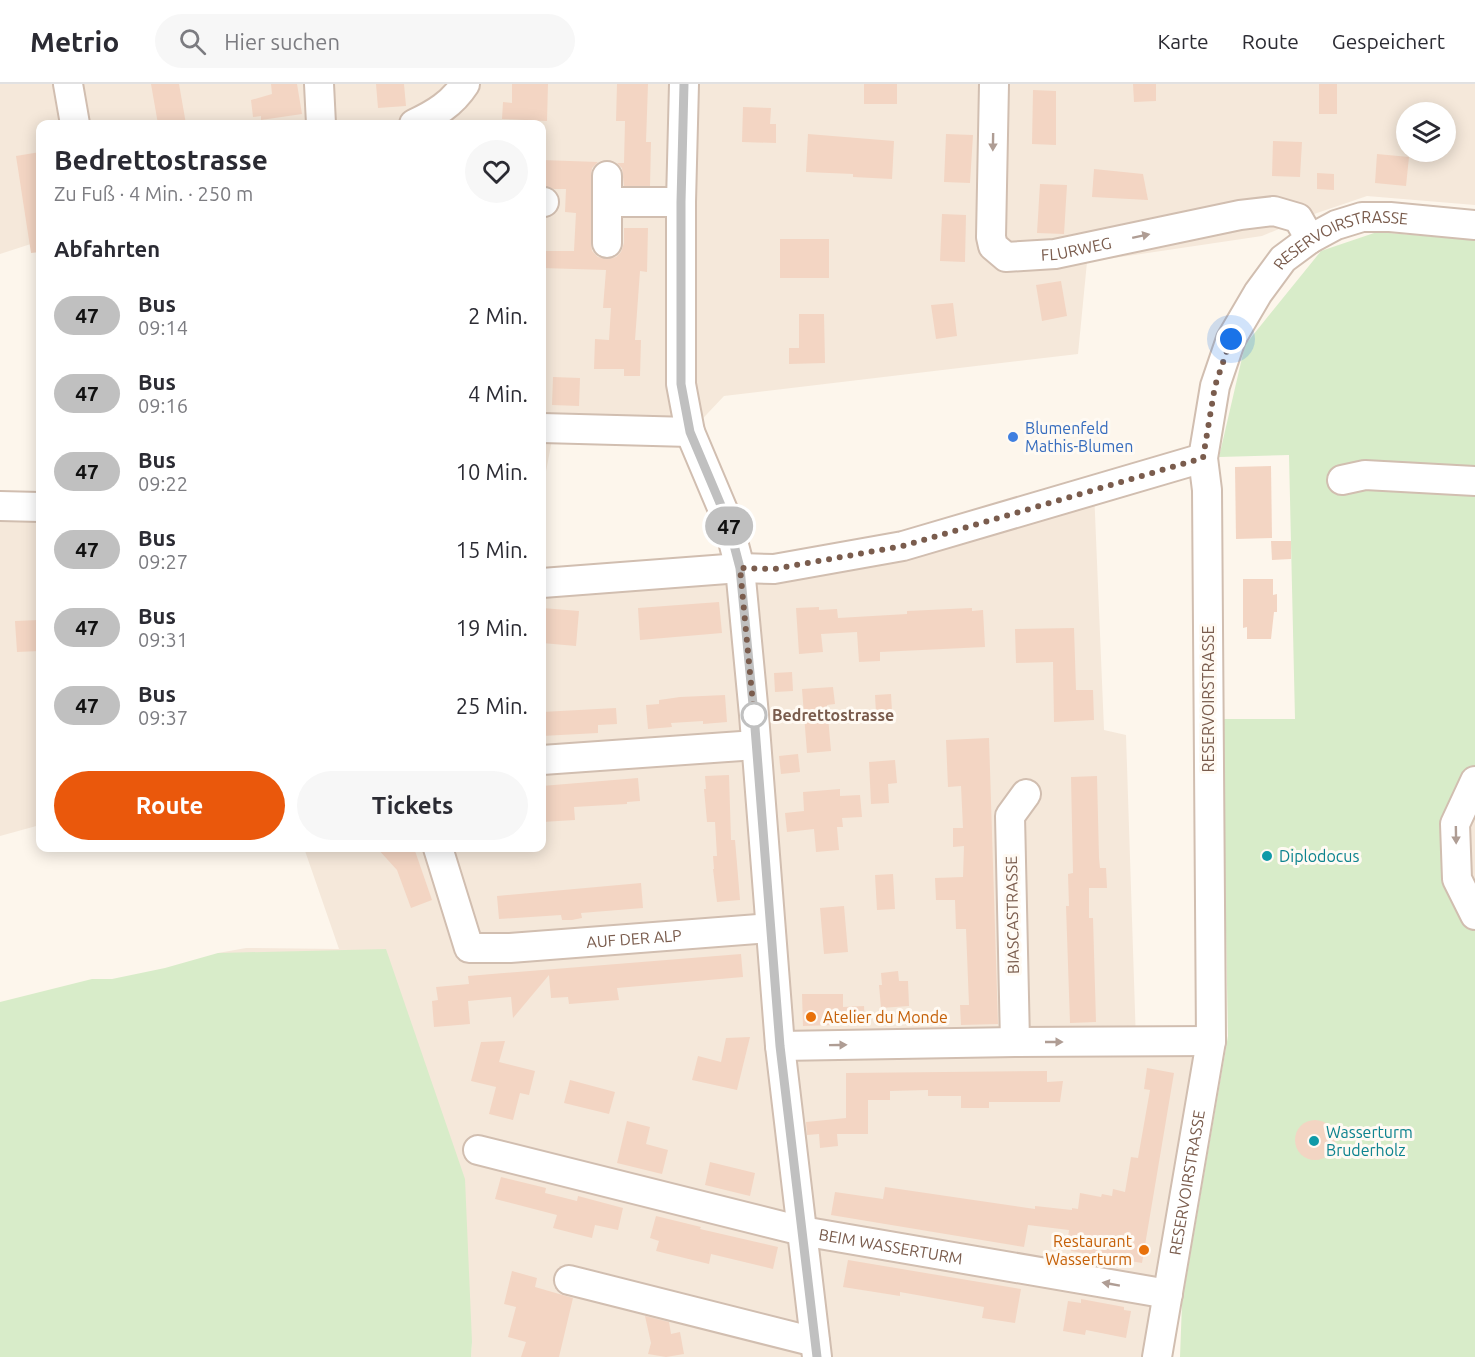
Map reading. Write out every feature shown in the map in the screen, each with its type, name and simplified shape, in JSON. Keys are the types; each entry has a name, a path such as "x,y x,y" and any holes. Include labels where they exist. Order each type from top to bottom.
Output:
{"street":[{"path":"68,84 74,120"},
{"path":"319,84 321,120"},
{"path":"422,120 436,113 458,95 465,84"},
{"path":"569,1280 816,1350 780,1046 740,568 728,522 690,432 681,384 681,202 684,84"},
{"name":"FLURWEG","path":"994,84 991,237 993,246 1006,257 1054,254 1240,215 1274,211 1298,218 1310,239"},
{"path":"607,243 607,189 681,202"},
{"name":"RESERVOIRSTRASSE","path":"1162,1353 1168,1294 1211,1041 1207,490 1203,458 1215,386 1231,339 1258,293 1283,259 1310,239 1336,225 1362,217 1390,217 1475,225"},
{"path":"546,428 690,432"},
{"path":"546,583 740,568 774,569 903,546 1203,458"},
{"path":"1342,480 1365,475 1475,481"},
{"path":"0,506 36,507"},
{"path":"546,760 756,745"},
{"path":"1475,781 1455,824 1457,879 1475,915"},
{"name":"BIASCASTRASSE","path":"1015,1042 1010,816 1026,794"},
{"name":"AUF DER ALP","path":"439,852 469,948 510,948 770,928"},
{"path":"780,1046 1211,1041"},
{"name":"BEIM WASSERTURM","path":"478,1150 802,1232 1168,1294"}],"shaded area":[{"path":"0,84 1475,84 1475,205 1367,196 1317,213 1262,236 1087,262 1078,354 724,396 690,432 554,429 546,472 546,120 36,120 36,242 0,254"},
{"path":"1094,490 1104,730 1126,735 1136,1042 1211,1041 1169,1357 471,1357 472,1342 218,953 246,948 339,949 305,852 546,852 546,583 740,568"},
{"path":"0,506 36,507 36,826 0,836"},
{"path":"1475,781 1475,915 1457,879"}],"green space":[{"path":"1377,232 1475,240 1475,781 1455,825 1475,915 1475,1357 1180,1357 1182,1303 1228,1036 1222,719 1295,719 1289,455 1219,457 1245,345 1321,251"},
{"path":"386,949 465,1179 471,1357 0,1357 0,1002 92,979 112,979 165,968 218,953"}],"building":[{"path":"151,84 179,84 185,120 157,120"},
{"path":"271,84 297,84 302,114 261,120 261,116 253,117 251,100 272,94"},
{"path":"376,84 404,84 406,106 378,108"},
{"path":"512,84 548,84 547,121 502,119 503,102 512,103"},
{"path":"617,84 648,84 646,142 651,142 650,186 624,186 622,168 617,163 624,163 625,121 616,121"},
{"path":"864,84 897,84 897,104 864,104"},
{"path":"1133,84 1156,84 1156,101 1134,102"},
{"path":"1319,84 1337,84 1337,114 1319,114"},
{"path":"1033,90 1056,91 1056,145 1032,144"},
{"path":"743,107 771,108 770,124 776,124 776,143 742,142"},
{"path":"808,134 894,141 892,179 853,177 853,174 806,172"},
{"path":"946,134 973,135 970,183 944,182"},
{"path":"1273,141 1302,142 1300,177 1272,176"},
{"path":"36,153 36,252 31,253 16,156"},
{"path":"1377,154 1396,156 1396,162 1408,162 1406,186 1375,183"},
{"path":"546,160 598,162 592,168 591,176 591,243 592,251 598,257 608,259 616,257 621,252 624,243 624,228 648,228 647,272 640,271 635,340 641,340 640,376 624,376 624,369 594,369 595,339 609,340 611,308 603,308 606,270 546,268 546,251 574,251 576,213 565,212 566,189 546,187"},
{"path":"1094,169 1143,174 1148,200 1092,197"},
{"path":"1317,173 1334,174 1334,190 1317,189"},
{"path":"1040,184 1067,185 1064,234 1037,233"},
{"path":"942,214 966,215 965,262 940,261"},
{"path":"780,239 829,239 829,278 780,278"},
{"path":"1061,281 1067,316 1042,321 1036,285"},
{"path":"953,303 957,336 936,339 931,305"},
{"path":"799,314 824,314 825,363 789,364 789,348 799,348"},
{"path":"553,377 580,378 579,406 552,405"},
{"path":"1271,466 1272,538 1236,539 1235,467"},
{"path":"1271,541 1291,541 1291,559 1272,560"},
{"path":"1243,579 1273,579 1273,595 1277,594 1277,612 1274,612 1271,639 1247,639 1247,627 1243,628"},
{"path":"719,602 722,633 640,640 638,608"},
{"path":"819,607 819,610 837,609 838,618 907,614 907,611 972,608 972,611 983,610 985,647 880,652 880,661 859,662 857,632 821,634 823,652 799,654 796,608"},
{"path":"546,608 579,611 576,646 546,643"},
{"path":"36,620 36,651 17,652 15,621"},
{"path":"1074,628 1076,690 1093,690 1094,720 1054,722 1053,662 1016,663 1015,629"},
{"path":"792,672 793,691 775,692 774,673"},
{"path":"833,687 835,704 827,705 831,751 807,753 802,689"},
{"path":"891,694 892,712 876,713 875,695"},
{"path":"725,695 727,722 671,723 672,727 648,729 646,705 659,704 659,700 680,697"},
{"path":"616,708 617,724 598,725 598,733 546,736 546,712"},
{"path":"989,738 998,1024 961,1025 960,1005 969,1005 966,929 956,929 955,900 936,900 935,878 963,877 964,846 953,847 953,828 963,828 961,786 948,787 946,740"},
{"path":"798,754 800,772 781,774 779,756"},
{"path":"895,760 897,783 888,784 889,803 871,804 869,762"},
{"path":"729,775 731,840 735,840 740,900 717,902 713,869 713,856 717,856 715,822 707,822 705,776"},
{"path":"1097,776 1099,858 1100,868 1106,868 1107,888 1089,888 1089,918 1093,918 1096,1022 1070,1023 1066,906 1069,906 1068,874 1073,873 1071,777"},
{"path":"638,778 640,801 627,802 627,804 574,807 575,820 546,822 546,786"},
{"path":"840,789 840,796 860,795 862,817 842,818 843,827 837,827 839,850 816,852 814,829 787,832 785,813 804,811 803,792"},
{"path":"381,852 415,852 432,900 411,908 397,870"},
{"path":"893,874 895,909 877,910 875,875"},
{"path":"641,883 643,908 581,913 582,918 572,920 562,920 561,915 499,919 497,896"},
{"path":"844,906 848,952 824,954 820,908"},
{"path":"741,954 743,977 617,988 619,1000 569,1004 568,997 551,998 549,975 513,1018 511,997 468,1001 470,1024 434,1027 432,1001 438,1000 436,987 469,984 468,976"},
{"path":"898,971 899,981 908,981 909,1006 881,1008 879,985 882,985 881,973"},
{"path":"802,994 843,994 843,1007 864,1006 865,1024 803,1026"},
{"path":"750,1037 737,1090 692,1080 698,1056 721,1062 726,1038"},
{"path":"505,1041 499,1062 535,1071 529,1095 520,1093 513,1120 489,1114 496,1087 471,1081 481,1042"},
{"path":"1147,1068 1174,1073 1142,1263 1071,1251 1073,1239 1068,1238 1069,1230 1028,1225 1024,1247 831,1215 835,1192 883,1199 885,1187 1035,1209 1035,1206 1072,1210 1072,1208 1078,1209 1080,1193 1101,1197 1102,1194 1112,1196 1113,1189 1125,1192 1131,1157 1138,1158 1150,1090 1144,1089"},
{"path":"1047,1071 1047,1082 1063,1081 1060,1102 989,1102 989,1108 961,1108 961,1096 928,1096 928,1090 890,1091 890,1100 868,1100 868,1134 837,1134 838,1146 820,1148 819,1134 807,1135 806,1122 846,1118 846,1073"},
{"path":"570,1080 615,1092 609,1114 564,1103"},
{"name":"Wasserturm Bruderholz","path":"1315,1120 1329,1126 1335,1140 1329,1154 1315,1160 1301,1154 1295,1140 1301,1126"},
{"path":"627,1121 650,1127 646,1144 668,1150 662,1174 617,1163"},
{"path":"710,1162 755,1173 750,1196 705,1185"},
{"path":"501,1177 546,1188 545,1193 577,1201 578,1196 623,1208 618,1230 595,1225 592,1238 553,1228 557,1215 495,1199"},
{"path":"656,1216 778,1247 773,1269 711,1254 709,1264 656,1251 659,1241 650,1238"},
{"path":"848,1260 1021,1289 1015,1323 982,1318 984,1307 900,1292 900,1296 843,1287"},
{"path":"512,1271 537,1278 535,1287 573,1298 559,1357 521,1357 526,1342 508,1337 516,1307 504,1304"},
{"path":"1081,1299 1124,1307 1124,1310 1131,1311 1126,1338 1086,1330 1085,1335 1063,1331 1068,1301 1081,1303"},
{"path":"645,1316 669,1322 671,1334 680,1332 684,1354 666,1357 648,1354 651,1343"}],"bus line":[{"name":"47","path":"684,84 681,202 681,384 690,432 728,522 740,568 780,1046 817,1357"}],"place":[{"name":"Blumenfeld Mathis-Blumen","path":"1013,437"},
{"name":"Bedrettostrasse","path":"754,715"},
{"name":"Diplodocus","path":"1267,856"},
{"name":"Atelier du Monde","path":"811,1017"},
{"name":"Wasserturm Bruderholz","path":"1314,1141"},
{"name":"Restaurant Wasserturm","path":"1144,1250"}],"route":[{"path":"754,715 740,568 774,569 903,546 1203,458 1215,386 1231,339"}]}
